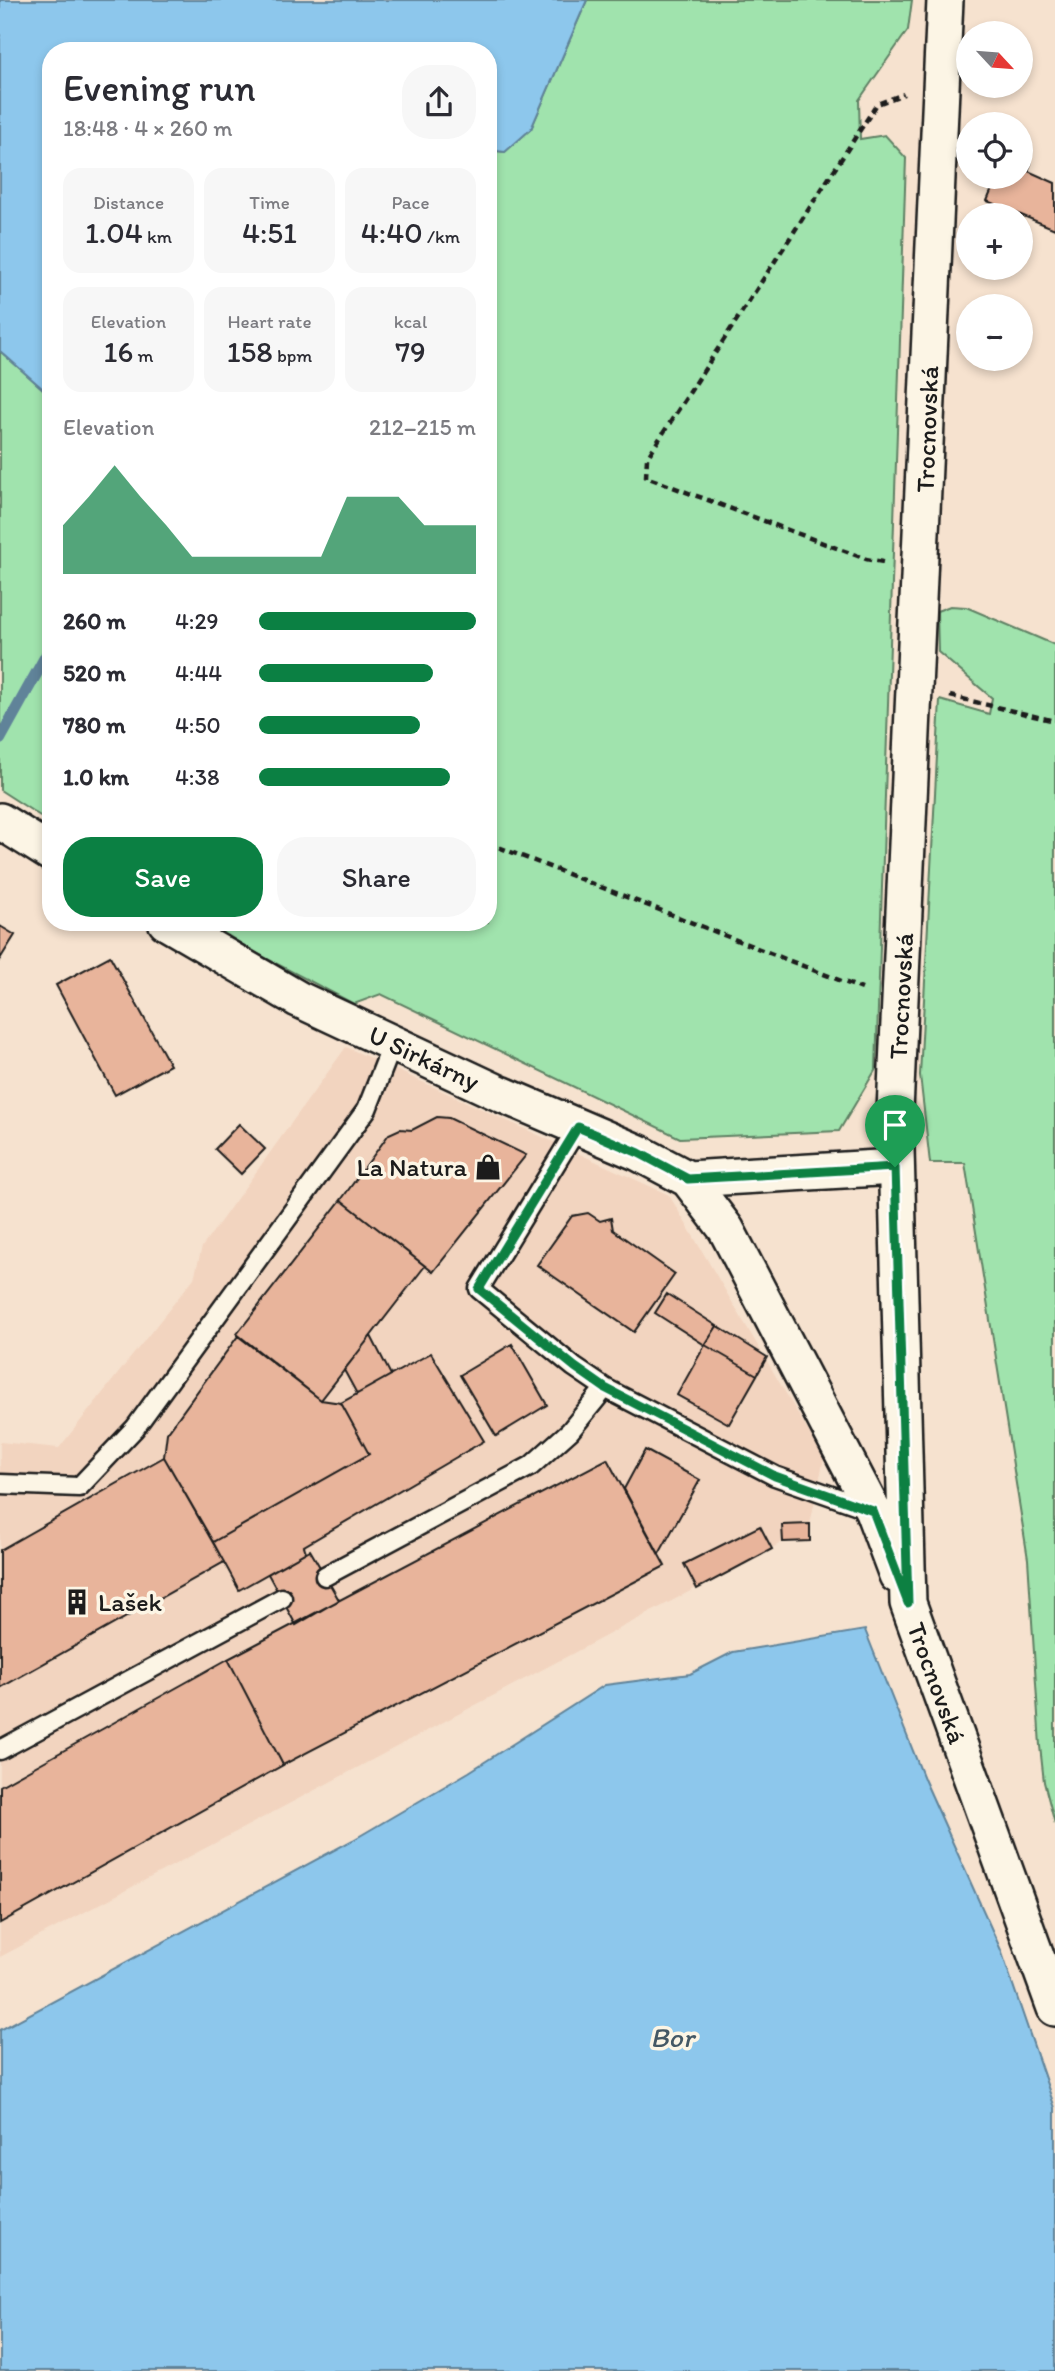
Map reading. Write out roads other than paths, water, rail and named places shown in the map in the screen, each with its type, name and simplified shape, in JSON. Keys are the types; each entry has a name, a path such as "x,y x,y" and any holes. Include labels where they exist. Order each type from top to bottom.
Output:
{"street":[{"name":"Trocnovská","path":"945,0 895,1111 908,1603 1055,2008"},
{"path":"0,821 42,847"},
{"name":"U Sirkárny","path":"181,931 298,999 639,1153 688,1179 726,1229 873,1511 908,1603"},
{"path":"688,1179 895,1167"}],"lane":[{"path":"0,1484 79,1487 135,1428 367,1109 393,1043"},
{"path":"578,1127 479,1289 605,1388 775,1476 873,1511"},
{"path":"325,1576 531,1466 570,1431 605,1388"},
{"path":"0,1750 282,1598"}],"water":[{"path":"0,0 587,0 531,129 505,152 497,151 497,42 42,42 42,388 0,351"},
{"name":"Bor","path":"865,1630 925,1781 1001,1950 1055,2108 1055,2371 0,2371 0,2030 353,1840 469,1772 605,1685 690,1674 733,1652"}],"waterway":[{"path":"0,739 42,663"}],"place":[{"name":"La Natura","path":"488,1167"},
{"name":"Lašek","path":"77,1602"}]}
